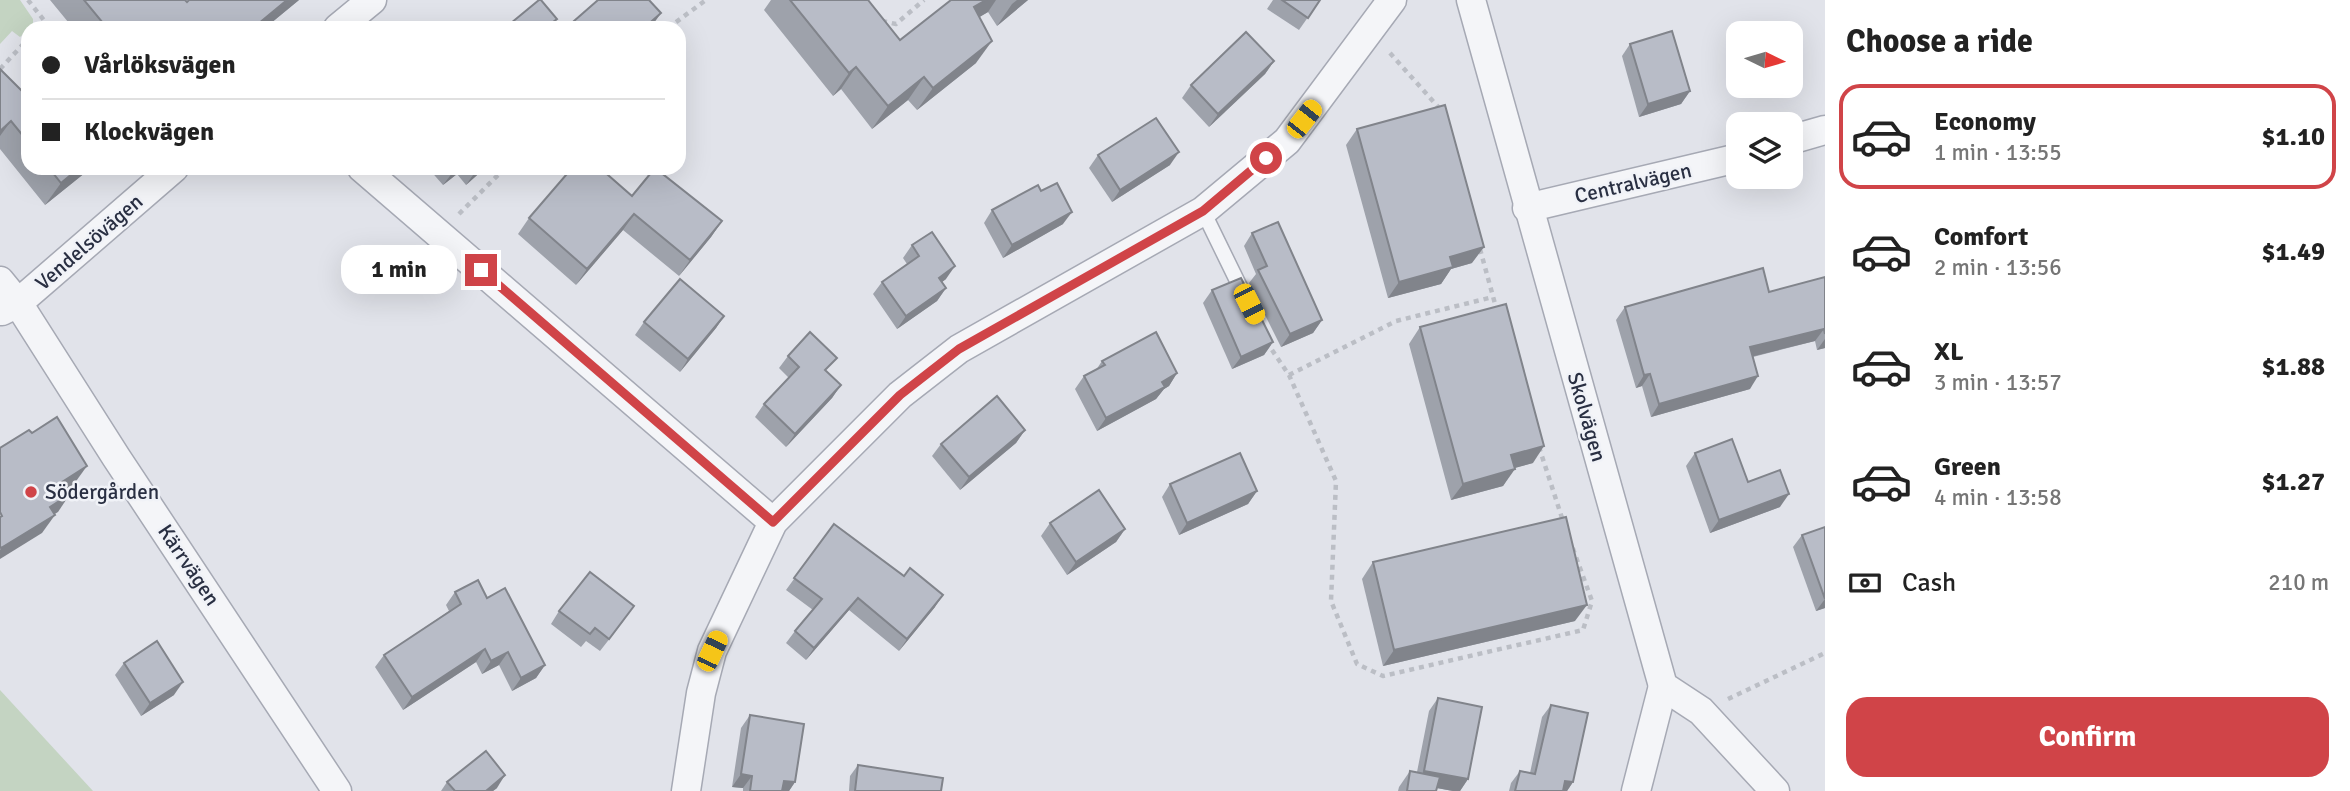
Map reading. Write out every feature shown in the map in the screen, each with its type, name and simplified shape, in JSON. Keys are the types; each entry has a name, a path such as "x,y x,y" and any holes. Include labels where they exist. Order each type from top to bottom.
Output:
{"street":[{"path":"346,21 372,0"},
{"path":"686,791 701,693 712,651 773,522 900,395 959,349 1203,211 1287,141 1371,32 1392,0"},
{"name":"Skolvägen","path":"1471,0 1527,208 1663,686"},
{"path":"1803,137 1825,130"},
{"name":"Centralvägen","path":"1527,208 1726,161"},
{"name":"Vendelsövägen","path":"9,308 166,175"},
{"path":"370,175 773,522"},
{"name":"Kärrvägen","path":"0,281 9,308 116,457 337,791"},
{"path":"1636,791 1663,686 1701,711 1774,791"}],"lane":[{"path":"1203,211 1249,304"}],"path":[{"path":"28,0 44,21"},
{"path":"678,21 706,0"},
{"path":"875,16 883,22 896,24 924,0"},
{"path":"1371,32 1442,111"},
{"path":"0,69 21,46"},
{"path":"439,234 499,175"},
{"path":"1478,244 1500,322"},
{"path":"1289,375 1396,321 1493,296"},
{"path":"1272,350 1289,375 1336,481 1331,601 1357,664 1383,677 1583,630 1592,601 1570,539"},
{"path":"1536,438 1565,526"},
{"path":"1701,711 1825,653"}],"green space":[{"path":"0,0 20,0 33,21 21,21 21,36 12,31 0,44"},
{"path":"0,690 93,791 0,791"}],"building":[{"path":"84,0 287,0 262,21 101,21"},
{"path":"539,0 557,19 554,21 514,21"},
{"path":"598,0 649,0 661,13 652,21 574,21"},
{"path":"790,0 868,0 900,40 951,0 986,0 974,7 992,41 933,88 924,77 888,106 856,67 849,73"},
{"path":"1282,0 1320,0 1308,18"},
{"path":"1672,31 1690,91 1648,104 1630,44"},
{"path":"1246,32 1274,61 1218,114 1191,85"},
{"path":"0,69 21,90 21,133 11,121 0,131"},
{"path":"1445,105 1484,247 1450,257 1453,267 1399,282 1357,129"},
{"path":"1156,118 1179,152 1120,190 1098,155"},
{"path":"55,175 71,175 61,183"},
{"path":"566,175 608,175 632,196 649,175 664,175 722,221 690,260 634,214 587,269 529,218"},
{"path":"1057,183 1072,212 1012,245 992,210 1038,185 1041,191"},
{"path":"1278,222 1322,320 1290,334 1258,270 1267,266 1252,233"},
{"path":"932,232 955,266 939,278 946,288 906,316 882,282 919,256 912,245"},
{"path":"1763,268 1769,292 1825,277 1825,334 1824,329 1750,347 1758,376 1659,404 1650,374 1644,375 1625,307"},
{"path":"1241,278 1273,342 1241,357 1212,290"},
{"path":"680,279 724,316 688,359 644,322"},
{"path":"1506,304 1544,446 1511,455 1515,469 1463,484 1420,327"},
{"path":"810,332 837,358 825,370 841,385 795,434 764,404 799,367 788,356"},
{"path":"1156,332 1177,373 1162,382 1165,387 1106,418 1084,376 1105,365 1102,361"},
{"path":"997,396 1025,430 969,477 941,444"},
{"name":"Södergården","path":"57,417 87,466 62,482 70,494 50,507 55,515 1,548 0,448 29,430 32,433"},
{"path":"1732,439 1748,482 1780,470 1789,494 1719,520 1695,453"},
{"path":"1240,453 1257,491 1187,523 1170,484"},
{"path":"1099,490 1125,529 1076,562 1050,523"},
{"path":"1566,517 1587,605 1394,650 1373,562"},
{"path":"834,524 904,576 910,568 943,595 907,639 858,598 814,648 795,631 822,599 794,578"},
{"path":"1825,527 1825,599 1802,535"},
{"path":"590,572 634,606 609,639 595,628 590,634 559,611"},
{"path":"478,580 487,598 505,588 545,665 521,678 508,652 491,661 485,649 412,697 384,655 461,604 455,592"},
{"path":"157,641 183,682 150,703 124,663"},
{"path":"1438,698 1482,707 1468,779 1424,771"},
{"path":"1551,705 1588,713 1573,782 1565,781 1563,791 1515,791 1520,771 1535,774"},
{"path":"750,715 804,724 795,782 784,781 782,791 750,791 752,776 741,774"},
{"path":"486,751 505,775 486,791 455,791 447,782"},
{"path":"858,765 943,778 941,791 855,791"},
{"path":"1410,771 1440,777 1436,791 1407,791"}],"place":[{"name":"Södergården","path":"31,492"}],"route":[{"path":"481,270 773,522 900,395 959,349 1203,211 1266,158"}]}
